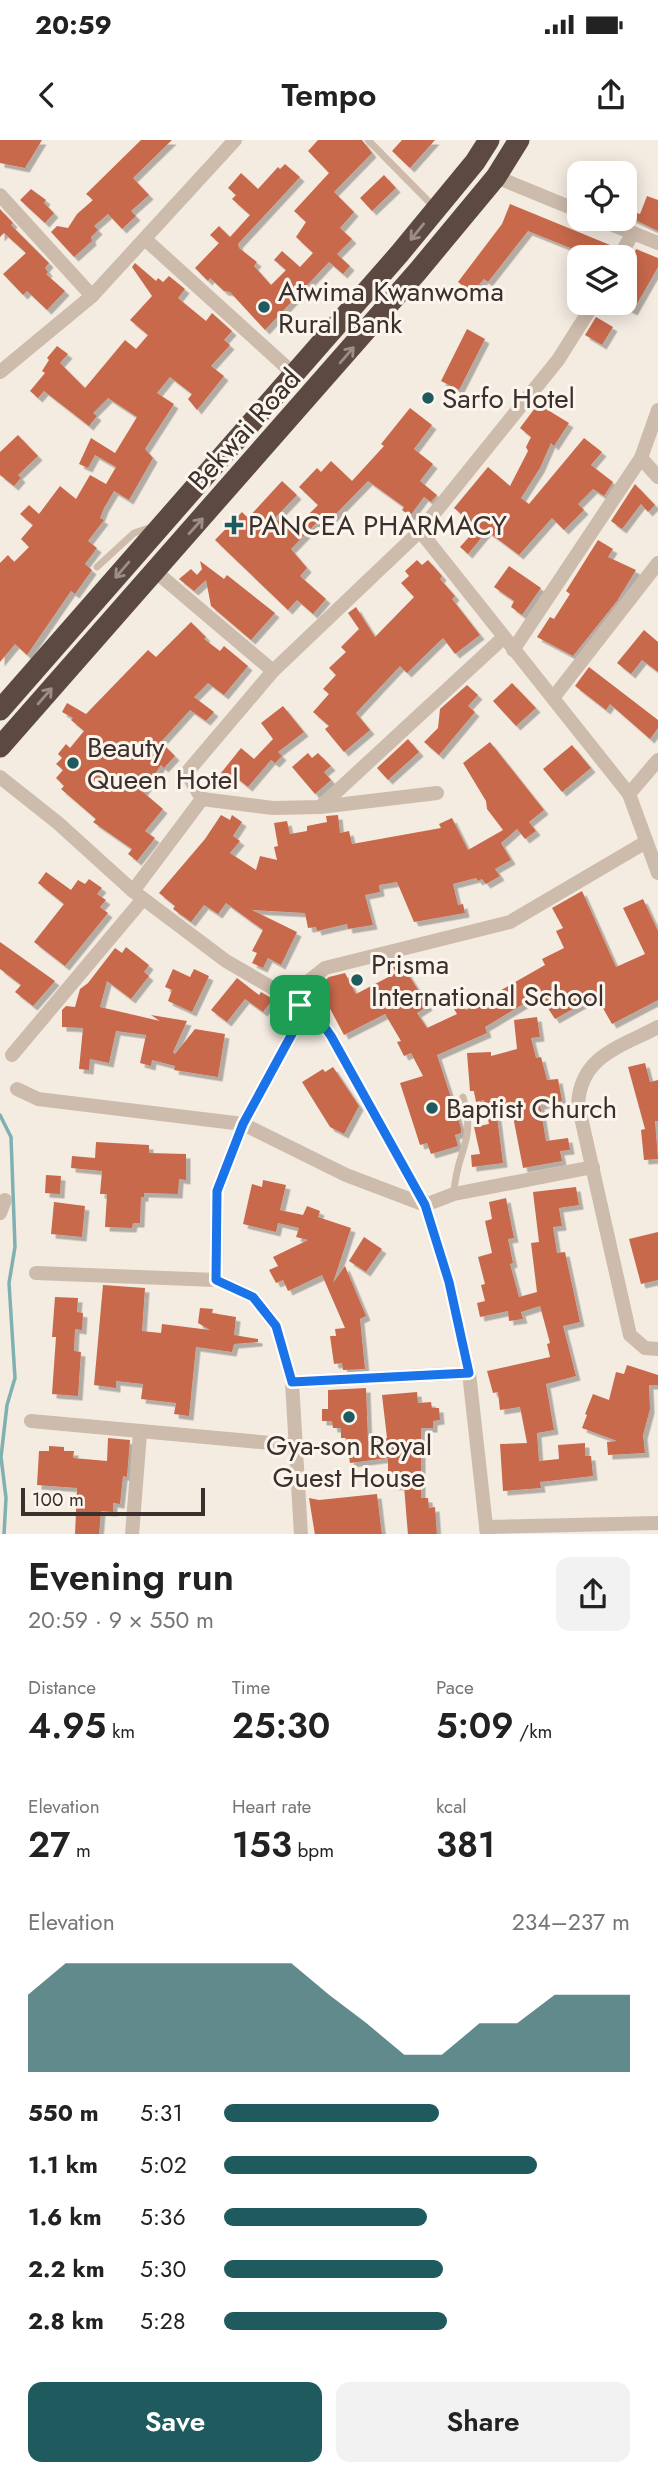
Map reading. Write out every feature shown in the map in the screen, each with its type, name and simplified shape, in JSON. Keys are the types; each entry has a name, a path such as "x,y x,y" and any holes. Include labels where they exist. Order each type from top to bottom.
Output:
{"highway":[{"name":"Bekwai Road","path":"0,710 295,374 436,209 489,140"},
{"name":"Bekwai Road","path":"0,747 314,393 496,177 519,140"}],"street":[{"path":"0,372 92,296 235,140"},
{"path":"496,177 567,206"},
{"path":"0,195 92,296"},
{"path":"628,231 658,243"},
{"path":"626,245 633,233"},
{"path":"146,240 295,374"},
{"path":"202,799 189,777 189,770 272,671 420,531 558,360 586,315"},
{"path":"513,650 641,458 658,410"},
{"path":"641,458 658,477"},
{"path":"420,531 629,794 658,873"},
{"path":"553,698 658,563"},
{"path":"155,571 272,671"},
{"path":"320,807 504,637"},
{"path":"629,794 658,760"},
{"path":"0,777 58,823 138,895 226,961 314,1012 331,1036 425,1205 449,1282 469,1373 487,1531 658,1523"},
{"path":"202,799 273,808 320,807 437,793"},
{"path":"12,1055 138,895 202,799"},
{"path":"216,1280 217,1191 243,1124 293,1032 310,981 325,968 510,922 646,842"},
{"path":"658,1027 598,1058 586,1072 578,1104 630,1335 645,1348 658,1349"},
{"path":"17,1089 38,1099 243,1124 346,1175 425,1205 454,1194 593,1167"},
{"path":"36,1273 216,1280 253,1297 276,1326 292,1382 293,1445 301,1534"},
{"path":"292,1382 469,1373"},
{"path":"31,1421 293,1445"},
{"path":"132,1534 140,1433"}],"lane":[{"path":"368,140 436,209"},
{"path":"97,567 134,533 163,524"},
{"path":"454,1194 455,1173 470,1132 470,1119 463,1097"}],"building":[{"path":"0,140 42,140 25,168 0,163"},
{"path":"141,140 172,140 133,178 149,195 131,211 136,216 122,229 108,214 94,226 98,230 91,237 92,241 74,257 51,232 57,226 68,228 77,214 93,200 86,194"},
{"path":"318,140 362,140 372,153 334,192 354,212 340,228 352,239 337,254 350,266 343,274 329,262 265,330 230,292 224,291 210,278 208,281 195,268 219,243 210,235 219,226 230,237 250,215 232,199 236,195 228,188 241,173 258,189 278,167 280,169 285,164 300,177 238,244 239,248 257,262 254,266 271,285 286,270 274,260 282,251 300,267 313,253 296,237 306,222 294,211 329,173 308,151"},
{"path":"402,140 435,140 410,168 392,151"},
{"path":"384,175 396,188 372,211 360,198"},
{"path":"31,189 46,200 44,203 54,213 45,223 20,200"},
{"path":"647,196 658,200 658,231 637,221 637,213 640,214"},
{"path":"510,204 567,227 567,231 576,231 610,245 567,247 528,231 488,282 484,279 472,293 458,282 502,224"},
{"path":"0,209 13,223 11,225 49,263 45,268 48,272 46,274 65,291 47,310 27,291 23,295 3,274 26,253 4,233 0,237"},
{"path":"637,249 658,258 658,267 637,304"},
{"path":"135,263 156,281 158,278 163,282 169,276 185,289 178,298 206,321 212,313 232,331 224,340 230,345 211,366 224,376 197,410 188,399 192,394 170,377 157,393 174,404 145,449 153,458 129,500 114,491 104,508 100,518 104,520 88,541 97,548 85,564 92,570 75,594 71,591 27,655 15,644 0,662 0,563 8,555 14,562 29,547 21,539 33,525 20,514 29,505 39,514 60,486 76,499 90,475 106,484 116,467 95,455 88,468 79,464 91,438 115,453 137,417 108,398 93,413 97,416 89,426 44,391 38,398 30,391 45,373 42,371 49,360 47,358 57,346 68,354 60,363 85,388 125,340 136,349 148,335 130,320 152,296 132,267"},
{"path":"596,317 613,327 602,345 585,335"},
{"path":"467,329 485,339 459,390 441,381"},
{"path":"538,404 569,423 554,446 551,443 540,468 521,498 529,504 584,438 602,452 591,465 613,482 604,496 593,489 578,504 584,510 564,530 552,518 519,555 487,531 468,554 460,547 477,528 454,508 488,467 510,486 528,451 526,447 531,437 520,428"},
{"path":"410,408 432,425 414,449 433,464 420,481 437,495 431,502 424,497 410,516 402,510 404,507 368,481 332,518 326,513 291,549 307,568 300,576 326,599 313,614 297,600 288,610 215,540 242,512 248,518 282,481 297,495 274,519 296,527 318,505 299,487 317,468 321,472 331,461 352,481 384,446 381,444"},
{"path":"18,435 38,456 18,475 21,478 14,486 0,475 0,452"},
{"path":"635,484 655,505 648,512 641,504 622,529 611,521"},
{"path":"598,540 613,549 608,557 636,570 617,601 573,656 537,637 550,617 554,619 570,594 566,591"},
{"path":"417,560 422,565 428,560 442,576 440,579 455,596 452,599 480,635 455,654 443,638 407,673 400,666 356,713 370,730 344,752 325,729 329,726 313,712 329,694 323,689 336,675 329,668 346,652 341,647 359,629 348,613 356,607 375,637 414,597 401,583 409,576 405,571"},
{"path":"200,561 224,579 227,575 275,613 251,640 211,606 206,580 194,591 179,579 191,569 197,575 202,569"},
{"path":"509,566 541,588 522,615 511,607 514,601 494,587"},
{"path":"191,622 206,637 204,639 220,651 224,646 248,666 224,695 208,683 194,697 214,712 206,721 190,710 161,742 175,756 164,768 161,765 143,792 163,809 145,831 155,838 137,861 128,854 132,849 93,822 96,819 61,789 64,786 56,778 63,770 56,764 62,758 58,754 66,744 70,748 84,731 71,720 73,718 62,712 67,703 86,714 148,650 156,657"},
{"path":"644,630 658,642 658,672 642,660 631,674 617,663"},
{"path":"589,667 658,720 658,728 650,739 610,704 606,710 575,686"},
{"path":"512,683 536,708 516,726 493,701"},
{"path":"467,685 478,695 468,706 475,712 439,755 424,742 438,728 440,709"},
{"path":"283,706 304,732 278,752 282,756 275,763 271,760 248,787 233,775 229,780 221,773 241,748 254,759 273,739 261,723"},
{"path":"408,739 419,752 388,780 377,768"},
{"path":"490,742 544,810 529,822 536,831 525,839 517,829 501,843 511,860 495,869 500,876 486,884 482,879 478,881 476,878 453,884 458,905 463,904 465,913 414,922 397,882 379,885 380,892 365,895 373,925 348,929 347,924 317,931 316,927 308,928 305,913 252,910 297,932 281,965 268,958 263,968 252,963 257,953 252,951 263,930 226,903 218,914 204,905 191,922 173,909 175,906 159,893 205,839 221,815 230,820 232,815 242,822 233,836 240,841 230,853 256,870 260,856 277,860 274,847 278,846 274,823 287,821 290,834 307,831 307,826 327,822 326,816 338,815 340,833 349,831 352,844 441,828 439,824 452,818 468,850 503,830 487,809 486,801 463,763"},
{"path":"572,745 591,768 562,792 543,769"},
{"path":"308,753 312,758 318,753 331,766 324,772 331,780 315,794 292,767"},
{"path":"46,872 71,890 78,880 85,884 89,879 102,888 97,894 106,900 100,907 108,913 65,966 34,942 64,904 38,883"},
{"path":"582,891 616,967 645,954 623,908 643,899 658,931 658,1000 612,1024 596,996 555,1019 534,987 535,997 485,1027 487,1033 437,1055 461,1133 455,1135 458,1146 431,1154 427,1143 420,1145 400,1083 423,1076 411,1053 404,1056 397,1042 401,1041 385,1014 344,1035 318,986 329,977 345,973 356,994 396,973 392,966 400,961 428,1006 417,1013 427,1028 457,1014 454,1009 463,1004 466,1010 545,965 542,959 564,948 556,931 563,928 552,908"},
{"path":"0,942 55,981 33,1006 15,992 21,985 0,969"},
{"path":"126,947 149,965 144,972 149,976 131,999 107,981 100,1007 160,1021 151,1015 187,1021 173,1052 175,1054 195,1029 225,1034 218,1077 174,1070 175,1066 152,1060 151,1066 140,1063 146,1035 116,1031 109,1063 90,1059 89,1070 79,1069 83,1028 62,1027 62,1010 66,1006 75,1007 80,989 88,983 115,948 122,953"},
{"path":"173,969 190,977 194,969 209,976 192,1012 168,1001 172,990 165,987"},
{"path":"237,978 259,995 261,992 273,999 263,1012 245,999 227,1022 211,1010"},
{"path":"537,1017 540,1037 531,1038 536,1058 541,1057 547,1080 558,1079 562,1101 540,1105 546,1141 568,1138 570,1150 560,1151 562,1161 523,1168 511,1106 496,1109 503,1163 472,1167 471,1155 480,1154 474,1127 489,1124 484,1100 476,1102 474,1091 470,1091 467,1053 491,1052 491,1056 517,1049 514,1020"},
{"path":"645,1063 650,1082 658,1080 658,1121 655,1121 658,1159 644,1160 641,1130 645,1129 628,1067"},
{"path":"333,1067 359,1106 344,1134 330,1127 302,1082 323,1069 325,1072"},
{"path":"96,1142 149,1145 149,1153 186,1154 186,1180 179,1179 178,1194 144,1193 144,1197 141,1197 140,1223 133,1223 132,1228 105,1227 107,1194 100,1194 102,1171 71,1168 72,1156 95,1158"},
{"path":"46,1175 61,1176 60,1194 45,1193"},
{"path":"263,1180 286,1185 280,1210 303,1215 307,1206 320,1211 318,1217 351,1228 333,1283 345,1266 366,1316 360,1319 365,1369 343,1370 342,1363 334,1364 330,1336 336,1336 335,1329 345,1328 322,1275 288,1291 283,1280 276,1283 269,1270 278,1266 273,1257 308,1240 296,1237 299,1228 278,1223 276,1232 243,1224 252,1184 262,1187"},
{"path":"576,1187 579,1205 559,1208 562,1226 553,1227 557,1253 565,1252 580,1322 563,1326 576,1376 546,1384 554,1430 537,1433 539,1461 559,1459 558,1445 585,1443 585,1456 591,1456 593,1476 540,1482 541,1488 503,1491 500,1444 527,1443 520,1407 500,1410 498,1392 493,1393 487,1371 550,1357 547,1344 550,1343 540,1306 521,1312 523,1319 509,1321 508,1311 480,1317 477,1303 485,1301 481,1285 485,1284 478,1257 492,1253 485,1221 492,1219 489,1202 506,1198 514,1238 508,1239 513,1263 510,1264 519,1297 537,1292 531,1243 539,1242 533,1192"},
{"path":"54,1202 85,1206 82,1237 51,1234"},
{"path":"658,1232 658,1280 641,1284 629,1239"},
{"path":"364,1237 382,1249 366,1272 349,1261"},
{"path":"103,1285 145,1288 142,1331 161,1333 162,1324 210,1330 198,1323 200,1308 213,1309 212,1313 236,1317 234,1335 258,1339 258,1342 234,1344 232,1352 196,1347 189,1416 174,1414 176,1403 141,1399 143,1384 116,1381 116,1388 94,1385"},
{"path":"55,1297 78,1298 77,1312 83,1313 82,1330 75,1329 74,1351 81,1352 78,1396 52,1394 56,1337 52,1337"},
{"path":"627,1365 658,1375 658,1385 649,1385 650,1409 643,1435 645,1453 608,1455 607,1442 617,1441 582,1428 593,1394 609,1400 616,1372 624,1374"},
{"path":"366,1388 368,1441 387,1438 382,1395 417,1392 418,1403 431,1402 432,1408 439,1408 440,1420 433,1421 433,1428 421,1428 421,1498 428,1498 429,1508 435,1507 437,1534 408,1534 404,1486 388,1485 388,1458 350,1463 346,1438 341,1438 341,1428 333,1428 332,1421 322,1421 322,1409 328,1409 328,1390"},
{"path":"108,1438 130,1440 127,1477 123,1476 120,1504 113,1503 113,1512 101,1511 99,1534 75,1534 77,1488 37,1485 39,1451 49,1451 49,1446 64,1447 64,1451 74,1451 73,1458 107,1461"},
{"path":"377,1494 382,1534 315,1534 309,1498 319,1500"}],"waterway":[{"path":"0,1115 11,1137 15,1247 9,1283 15,1378 7,1405 1,1457 6,1498 4,1534"}],"place":[{"name":"Atwima Kwanwoma Rural Bank","path":"264,307"},
{"name":"Sarfo Hotel","path":"428,398"},
{"name":"PANCEA PHARMACY","path":"234,525"},
{"name":"Beauty Queen Hotel","path":"73,763"},
{"name":"Prisma International School","path":"357,980"},
{"name":"Baptist Church","path":"432,1108"},
{"name":"Gya-son Royal Guest House","path":"349,1417"}],"route":[{"path":"300,1005 314,1012 331,1036 425,1205 449,1282 469,1373 292,1382 276,1326 253,1297 216,1280 217,1191 243,1124 293,1032 300,1005"}]}
